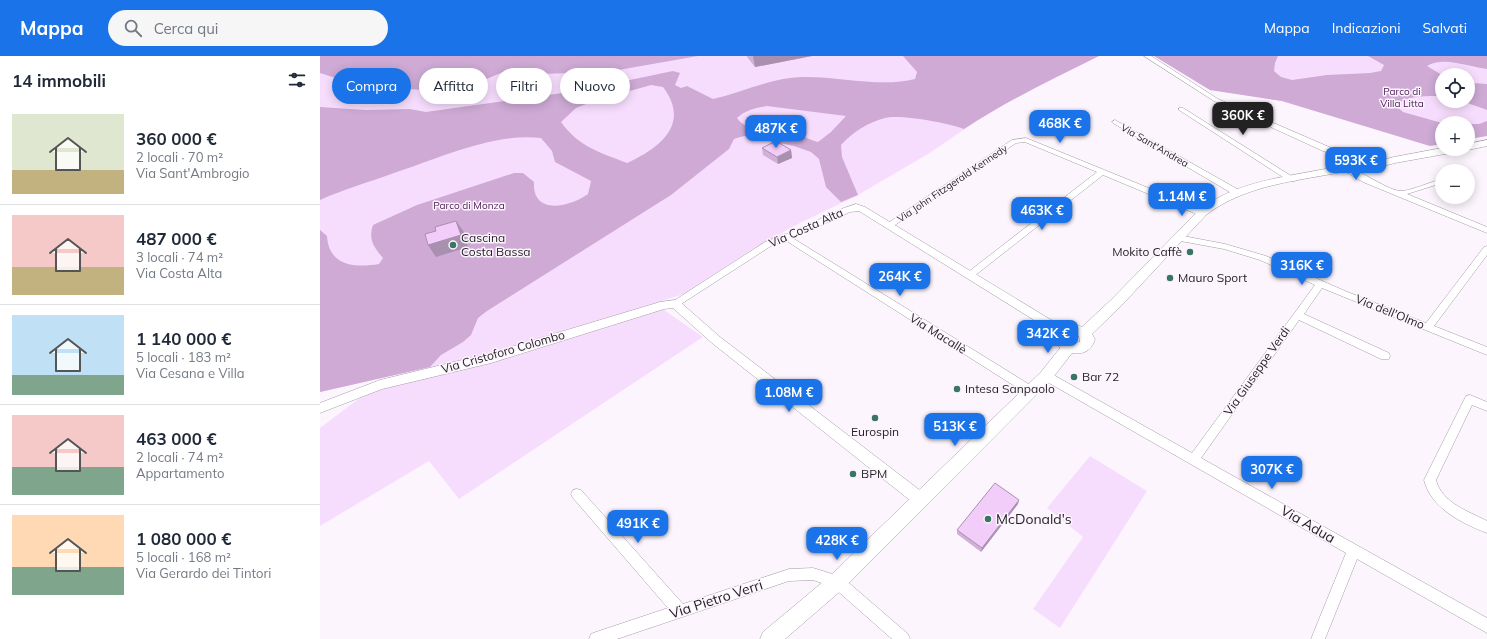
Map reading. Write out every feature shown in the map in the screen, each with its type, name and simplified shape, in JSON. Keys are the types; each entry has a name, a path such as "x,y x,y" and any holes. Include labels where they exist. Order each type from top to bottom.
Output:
{"main road":[{"path":"1475,146 1487,143"},
{"path":"1084,333 1117,302 1202,213 1216,202 1236,192 1324,173 1349,163 1394,160 1435,153"},
{"path":"1070,329 1084,333 1088,339 1086,345 1079,348 1069,347 1062,342 1060,335 1062,332 1070,329"},
{"path":"770,639 837,582 921,500 1046,376 1069,347"}],"street":[{"path":"1147,56 1216,100 1326,149 1349,163 1366,180 1487,230"},
{"path":"1181,109 1292,179"},
{"name":"Via Sant'Andrea","path":"1115,122 1236,192"},
{"name":"Via John Fitzgerald Kennedy","path":"890,225 1014,141 1026,140 1102,172"},
{"path":"970,275 1102,172 1202,213"},
{"path":"1400,194 1435,183"},
{"name":"Via Costa Alta","path":"675,304 768,244 846,210 856,208 890,225 1062,332"},
{"name":"Via Macallè","path":"786,237 1031,391"},
{"name":"Via dell'Olmo","path":"1178,238 1244,252 1487,351"},
{"path":"1428,327 1487,249"},
{"name":"Via Giuseppe Verdi","path":"1194,459 1321,283"},
{"path":"675,304 716,340 921,500"},
{"name":"Via Cristoforo Colombo","path":"320,408 380,385 491,358 657,307 675,304"},
{"path":"1297,315 1385,356"},
{"name":"Via Adua","path":"1046,376 1487,626"},
{"path":"1487,407 1470,399 1430,480 1431,488 1446,504 1487,526"},
{"path":"577,494 680,611"},
{"path":"1318,639 1354,550"},
{"name":"Via Pietro Verri","path":"596,639 789,575 813,574 837,582"},
{"path":"837,582 903,639"}],"green space":[{"name":"Parco di Monza","path":"320,56 1099,56 996,108 928,154 858,195 798,224 751,250 684,294 498,352 320,392"},
{"path":"320,56 698,56 630,68 560,68 560,73 552,74 552,68 496,68 496,75 488,78 488,68 419,68 419,90 411,89 411,68 332,68 332,77 320,73"},
{"path":"903,56 1099,56 1013,100 964,129 947,124 902,117 885,118 866,125 850,136 841,145 842,157 858,195 841,202 826,187 819,159 811,152 794,146 744,136 734,139 729,149 671,195 487,311 478,318 471,335 463,342 441,355 430,367 320,392 320,230 327,236 332,254 344,263 361,266 379,264 383,258 373,243 371,235 373,225 417,205 514,173 523,173 534,182 535,193 539,200 545,204 554,206 562,205 580,199 588,194 591,181 555,162 552,151 541,138 523,137 505,139 466,148 320,200 320,107 366,110 410,109 426,112 496,102 496,104 552,104 552,94 560,93 560,104 586,104 576,108 561,122 568,130 590,148 627,163 650,150 660,142 668,133 673,123 674,112 671,100 663,87 651,85 630,91 630,80 673,71 680,73 675,85 681,88 687,86 713,99 791,78 816,77 874,82 915,79 917,72","holes":["767,106 846,116 831,132 818,142 794,133 748,127 737,118 751,110"]},
{"name":"Parco di Villa Litta","path":"1154,56 1487,56 1487,136 1475,138 1475,116 1435,116 1435,145 1430,146 1282,101 1210,90"},
{"name":"Parco di Villa Litta","path":"1154,56 1278,56 1274,71 1281,77 1292,80 1327,75 1381,71 1384,65 1368,56 1487,56 1487,69 1448,62 1433,63 1427,66 1435,71 1435,96 1411,98 1400,102 1396,106 1403,112 1435,121 1435,145 1430,146 1282,101 1210,90"},
{"path":"1475,83 1487,84 1487,110 1475,106"},
{"path":"1487,121 1487,136 1475,138 1475,124"},
{"path":"658,310 664,310 703,337 459,499 429,461 320,526 320,428 357,400 377,390 483,365"},
{"path":"1090,456 1147,491 1060,628 1033,609 1083,537 1047,508"}],"building":[{"path":"776,141 791,150 777,157 762,148"},
{"path":"456,221 461,235 428,245 425,234 436,231 435,227"},
{"name":"McDonald's","path":"995,483 1019,500 982,548 957,530"}],"place":[{"name":"Cascina Costa Bassa","path":"453,245"},
{"name":"Mokito Caffè","path":"1190,252"},
{"name":"Mauro Sport","path":"1170,278"},
{"name":"Bar 72","path":"1074,377"},
{"name":"Intesa Sanpaolo","path":"957,389"},
{"name":"Eurospin","path":"875,418"},
{"name":"BPM","path":"853,474"},
{"name":"McDonald's","path":"988,519"}]}
